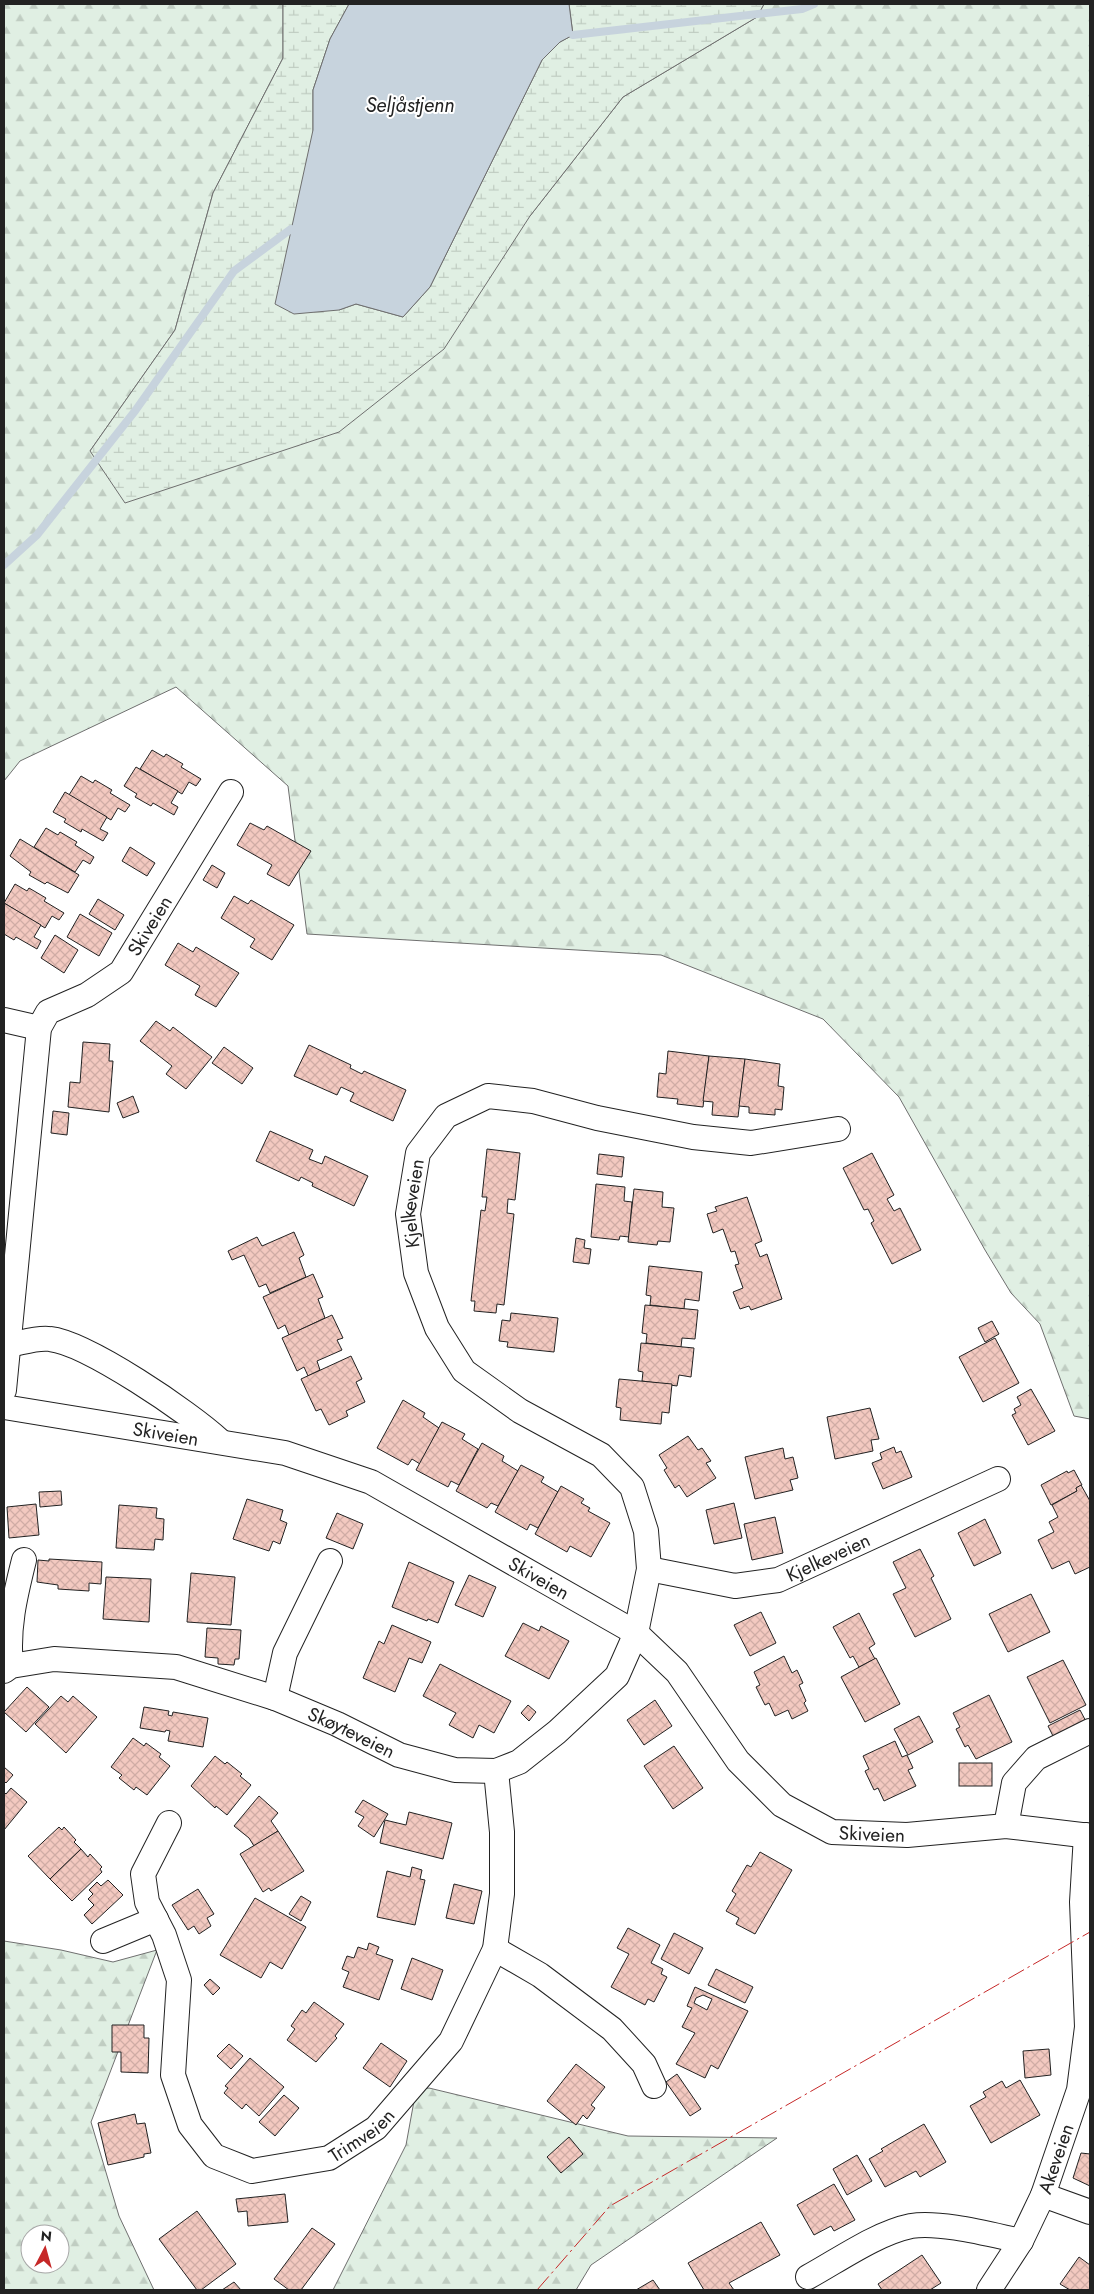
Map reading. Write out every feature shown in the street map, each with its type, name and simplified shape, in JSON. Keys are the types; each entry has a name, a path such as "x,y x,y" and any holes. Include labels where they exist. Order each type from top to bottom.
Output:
{"street":[{"name":"Skiveien","path":"39,1028 48,1012 87,995 122,972 231,792"},
{"path":"4,1020 39,1028 4,1390"},
{"name":"Kjelkeveien","path":"636,1633 648,1569 646,1531 632,1487 601,1455 520,1411 464,1371 437,1328 416,1272 408,1214 418,1153 446,1116 488,1096 533,1101 597,1118 693,1137 751,1143 838,1129"},
{"path":"8,1345 48,1338 77,1346 144,1386 220,1441"},
{"name":"Skiveien","path":"4,1407 285,1452 371,1482 636,1633 677,1672 738,1762 782,1805 832,1832 907,1835 1006,1826 1088,1835"},
{"name":"Kjelkeveien","path":"648,1569 735,1586 778,1580 998,1479"},
{"name":"Skøyteveien","path":"24,1560 12,1605 7,1668 54,1659 176,1667 276,1698 337,1724 399,1756 455,1770 496,1771 520,1762 557,1732 617,1676 636,1633"},
{"path":"276,1698 285,1652 330,1561"},
{"path":"1006,1826 1014,1783 1036,1758 1090,1731"},
{"name":"Trimveien","path":"169,1823 143,1874 147,1902 164,1935 179,1980 173,2076 190,2125 214,2156 252,2171 329,2158 376,2128 451,2041 495,1949 502,1876 502,1832 496,1771"},
{"name":"Akeveien","path":"989,2290 1021,2241 1043,2195 1079,2090 1088,2027 1082,1902 1088,1835"},
{"path":"103,1941 156,1919"},
{"path":"495,1949 540,1975 612,2029 644,2064 654,2086"},
{"path":"1043,2195 1090,2212"},
{"path":"808,2277 886,2234 912,2226 959,2228 1021,2241"}],"green space":[{"path":"4,4 283,4 283,58 213,193 175,330 90,451 530,216 623,97 757,17 764,4 1090,4 1090,1419 1074,1416 1040,1324 1011,1293 899,1097 823,1019 661,955 307,934 288,786 176,687 20,761 4,781"},
{"path":"283,4 349,4 330,39 313,90 313,130 339,310 356,304 403,317 430,287 542,60 560,42 573,35 569,4 764,4 757,17 623,97 530,216 444,349 339,432 125,503 90,451 175,330 213,193 283,58"},
{"path":"4,1941 61,1950 113,1962 157,1950 91,2122 119,2216 154,2290 4,2290"},
{"path":"429,2088 628,2136 777,2138 591,2265 576,2290 333,2290 406,2145 416,2090"}],"water":[{"name":"Seljåstjenn","path":"349,4 569,4 573,35 560,42 542,60 430,287 403,317 356,304 339,310 294,314 275,304 313,130 313,90 330,39"}],"building":[{"path":"152,750 164,757 166,754 183,764 181,767 201,779 196,786 189,782 182,794 140,769"},
{"path":"136,767 178,791 171,803 178,807 174,815 153,803 151,806 135,797 137,794 124,786"},
{"path":"81,776 93,783 95,780 112,790 110,793 130,805 125,812 118,808 111,820 69,795"},
{"path":"65,792 107,817 100,829 108,833 103,841 82,829 81,832 64,822 66,819 53,812"},
{"path":"250,823 264,830 267,826 311,851 289,886 267,874 272,865 237,845"},
{"path":"46,828 58,835 60,832 77,842 75,845 94,857 90,864 83,860 75,872 34,847"},
{"path":"20,839 79,875 68,893 29,875 31,872 10,856"},
{"path":"130,847 155,863 147,876 122,861"},
{"path":"212,865 225,873 217,888 203,880"},
{"path":"15,884 27,891 29,888 46,898 44,901 64,913 59,920 52,916 45,928 4,903"},
{"path":"234,896 248,904 251,900 294,925 272,960 250,947 255,939 221,918"},
{"path":"98,899 124,915 115,930 89,914"},
{"path":"4,903 41,925 34,937 41,941 37,949 16,937 14,940 4,934"},
{"path":"80,914 112,933 99,956 67,937"},
{"path":"55,935 78,950 64,973 41,958"},
{"path":"178,943 193,952 196,947 239,973 216,1007 195,995 200,986 165,965"},
{"path":"156,1021 170,1031 173,1027 212,1057 186,1089 166,1074 172,1066 140,1041"},
{"path":"83,1042 110,1044 109,1061 113,1061 109,1112 68,1107 70,1082 80,1083"},
{"path":"309,1045 351,1065 350,1068 362,1074 364,1071 406,1090 393,1121 350,1101 354,1093 341,1087 337,1095 294,1076"},
{"path":"224,1047 253,1068 242,1084 212,1063"},
{"path":"668,1051 709,1056 703,1107 677,1104 678,1099 657,1097 659,1073 666,1074"},
{"path":"709,1056 745,1059 738,1117 712,1115 713,1102 703,1101"},
{"path":"745,1059 780,1064 778,1086 784,1087 782,1110 775,1109 775,1115 749,1113 749,1107 739,1106"},
{"path":"133,1096 139,1112 123,1118 117,1103"},
{"path":"53,1111 69,1113 67,1135 51,1133"},
{"path":"270,1131 313,1150 309,1159 322,1164 325,1156 368,1176 354,1206 312,1186 313,1183 301,1177 299,1181 256,1161"},
{"path":"487,1149 520,1153 515,1200 508,1199 507,1213 514,1214 504,1305 497,1304 496,1313 474,1311 475,1301 471,1301 481,1210 485,1211 487,1197 482,1197"},
{"path":"872,1153 894,1195 887,1199 894,1211 900,1208 921,1250 892,1264 871,1223 874,1221 868,1209 864,1210 843,1168"},
{"path":"599,1154 624,1157 622,1177 597,1174"},
{"path":"596,1184 625,1187 624,1201 632,1202 629,1237 620,1236 619,1240 591,1237"},
{"path":"634,1189 663,1192 662,1207 674,1208 670,1242 658,1241 657,1245 628,1242"},
{"path":"747,1197 762,1241 755,1244 760,1257 767,1254 782,1299 751,1310 749,1306 740,1309 733,1292 743,1288 735,1265 739,1264 735,1251 731,1252 723,1229 713,1233 707,1214 717,1211 715,1207"},
{"path":"294,1232 304,1255 299,1258 306,1277 270,1293 266,1284 259,1287 244,1255 232,1260 228,1251 257,1237 262,1246"},
{"path":"576,1238 585,1240 584,1248 591,1249 589,1264 573,1262"},
{"path":"649,1266 702,1272 699,1301 685,1299 684,1309 650,1305 651,1296 646,1295"},
{"path":"313,1274 323,1297 318,1299 325,1318 289,1335 285,1325 278,1329 263,1297"},
{"path":"645,1305 698,1310 695,1339 682,1338 681,1347 646,1343 647,1334 642,1333"},
{"path":"511,1313 558,1318 554,1352 507,1347 508,1342 499,1341 502,1320 510,1321"},
{"path":"332,1315 343,1338 337,1340 342,1350 317,1361 320,1370 308,1376 304,1367 297,1371 282,1338"},
{"path":"992,1321 999,1334 985,1342 978,1328"},
{"path":"995,1338 1019,1383 983,1402 959,1357"},
{"path":"641,1343 694,1348 691,1377 679,1375 677,1386 642,1381 643,1372 638,1371"},
{"path":"351,1356 362,1379 356,1382 365,1402 346,1411 348,1416 329,1425 321,1409 316,1411 301,1379"},
{"path":"619,1379 672,1384 669,1413 662,1412 661,1424 620,1420 621,1408 616,1407"},
{"path":"1031,1389 1055,1431 1028,1445 1012,1415 1016,1413 1014,1409 1021,1405 1017,1397"},
{"path":"403,1400 425,1413 423,1417 439,1428 420,1464 412,1459 408,1465 377,1448"},
{"path":"870,1408 879,1439 871,1440 873,1451 835,1459 827,1417"},
{"path":"442,1422 465,1434 462,1439 478,1449 459,1485 451,1481 448,1487 416,1470"},
{"path":"688,1436 698,1450 702,1448 711,1461 706,1463 716,1478 687,1497 679,1485 675,1488 664,1470 667,1468 659,1455"},
{"path":"482,1443 504,1456 502,1461 518,1471 498,1506 491,1503 487,1508 456,1491"},
{"path":"894,1447 896,1453 901,1451 912,1477 883,1489 872,1463 882,1459 880,1453"},
{"path":"783,1448 785,1459 793,1457 798,1478 790,1480 793,1490 755,1499 745,1457"},
{"path":"521,1465 544,1477 541,1482 558,1492 538,1528 530,1524 527,1530 495,1512"},
{"path":"1074,1470 1082,1485 1076,1488 1077,1491 1051,1505 1041,1485 1067,1471 1068,1473"},
{"path":"1081,1485 1090,1501 1090,1567 1075,1574 1069,1561 1052,1569 1038,1540 1054,1532 1049,1522 1058,1517 1052,1505 1077,1491 1076,1488"},
{"path":"561,1486 584,1499 581,1503 590,1508 588,1511 610,1523 591,1557 570,1546 567,1552 535,1534"},
{"path":"61,1491 62,1505 40,1507 39,1492"},
{"path":"247,1499 283,1510 280,1520 287,1523 280,1544 273,1541 269,1551 233,1539"},
{"path":"734,1503 742,1538 714,1544 706,1510"},
{"path":"36,1504 39,1535 9,1538 7,1507"},
{"path":"119,1505 157,1508 156,1518 164,1519 163,1540 155,1539 154,1550 116,1548"},
{"path":"337,1513 363,1524 353,1549 326,1538"},
{"path":"775,1517 783,1553 752,1560 744,1524"},
{"path":"985,1519 1001,1553 974,1566 958,1533"},
{"path":"920,1549 934,1576 931,1578 951,1619 915,1637 893,1594 906,1588 893,1562"},
{"path":"49,1559 102,1562 101,1584 89,1583 89,1591 58,1589 58,1585 37,1582 38,1560 49,1561"},
{"path":"409,1562 454,1582 438,1623 428,1619 427,1621 392,1607"},
{"path":"191,1573 235,1577 231,1625 187,1622"},
{"path":"469,1575 496,1587 483,1617 455,1605"},
{"path":"106,1577 151,1579 149,1622 103,1619"},
{"path":"1031,1594 1050,1632 1008,1652 989,1614"},
{"path":"761,1612 776,1643 750,1656 734,1625"},
{"path":"859,1613 875,1644 869,1648 875,1659 859,1667 853,1656 850,1658 833,1627"},
{"path":"523,1623 539,1631 541,1626 569,1641 549,1679 505,1656"},
{"path":"392,1625 431,1642 422,1663 409,1658 395,1692 363,1678 379,1641 384,1644"},
{"path":"207,1628 241,1630 239,1659 235,1659 234,1665 218,1664 218,1658 205,1657"},
{"path":"784,1656 792,1673 797,1670 803,1683 799,1685 808,1711 792,1719 788,1710 775,1716 769,1703 765,1705 756,1687 760,1685 754,1672"},
{"path":"876,1658 900,1704 865,1722 841,1677"},
{"path":"1063,1660 1086,1705 1050,1723 1027,1677"},
{"path":"440,1664 511,1701 494,1733 479,1725 473,1738 449,1725 456,1713 423,1696"},
{"path":"27,1687 49,1707 26,1732 4,1712"},
{"path":"989,1695 1012,1742 976,1759 968,1745 965,1747 956,1729 960,1727 953,1713"},
{"path":"61,1696 68,1702 73,1696 97,1717 66,1753 35,1724"},
{"path":"655,1700 672,1726 644,1745 627,1720"},
{"path":"528,1705 536,1712 529,1721 521,1713"},
{"path":"144,1707 169,1711 168,1715 172,1716 173,1712 208,1718 203,1747 168,1741 170,1731 140,1728"},
{"path":"1080,1710 1090,1729 1058,1746 1048,1726"},
{"path":"919,1716 933,1742 908,1755 894,1729"},
{"path":"133,1738 144,1746 146,1743 161,1754 159,1757 170,1766 147,1795 136,1787 134,1790 119,1778 122,1775 111,1767"},
{"path":"895,1741 902,1757 907,1755 913,1768 908,1770 916,1786 884,1801 878,1788 874,1790 865,1771 869,1769 863,1756"},
{"path":"674,1746 703,1788 673,1809 644,1766"},
{"path":"215,1756 225,1764 227,1762 242,1774 240,1776 251,1785 227,1815 216,1806 215,1808 191,1786"},
{"path":"959,1763 992,1763 992,1786 959,1786"},
{"path":"4,1767 13,1775 6,1783 4,1781"},
{"path":"11,1788 27,1802 4,1830 4,1792 6,1794"},
{"path":"259,1796 278,1813 271,1821 278,1831 254,1846 249,1838 234,1826"},
{"path":"363,1800 388,1814 374,1837 358,1826 364,1817 355,1812"},
{"path":"409,1812 452,1823 443,1859 380,1843 385,1820 406,1825"},
{"path":"59,1827 62,1830 64,1827 76,1840 74,1842 81,1849 50,1879 28,1856"},
{"path":"278,1831 304,1871 271,1891 269,1888 263,1892 240,1854"},
{"path":"81,1849 88,1857 90,1854 102,1867 100,1869 102,1872 72,1901 50,1879"},
{"path":"760,1852 792,1870 755,1934 736,1924 739,1918 726,1911 736,1894 732,1891 747,1865 751,1867"},
{"path":"412,1867 422,1870 420,1879 425,1880 415,1925 377,1917 387,1871 410,1877"},
{"path":"108,1880 123,1895 92,1924 84,1915 94,1905 88,1899 93,1894 89,1890 97,1882 101,1886"},
{"path":"454,1884 482,1891 474,1924 446,1918"},
{"path":"198,1889 214,1914 207,1918 211,1926 199,1934 194,1926 188,1930 172,1905"},
{"path":"301,1896 311,1902 301,1921 289,1914"},
{"path":"255,1898 306,1927 282,1969 270,1962 261,1978 220,1955"},
{"path":"628,1928 660,1945 651,1963 663,1969 661,1974 667,1977 654,2002 648,1999 645,2005 611,1987 629,1954 617,1948"},
{"path":"674,1933 703,1948 689,1974 661,1959"},
{"path":"369,1943 379,1947 376,1954 393,1960 379,2000 343,1987 349,1972 342,1969 347,1956 354,1958 358,1947 367,1950"},
{"path":"412,1958 443,1970 432,2000 401,1989"},
{"path":"716,1969 753,1987 745,2003 708,1985"},
{"path":"210,1979 220,1988 213,1995 204,1985"},
{"path":"695,1987 748,2011 718,2069 711,2065 705,2078 676,2064 695,2033 682,2027 692,2008 687,2006","holes":["703,1995 712,1999 707,2010 694,2003 696,1998"]},
{"path":"314,2002 344,2024 335,2036 337,2038 316,2062 287,2040 295,2029 291,2026 302,2010 306,2013"},
{"path":"112,2025 144,2025 144,2038 149,2038 148,2073 121,2072 121,2052 112,2052"},
{"path":"381,2043 407,2061 390,2087 363,2068"},
{"path":"229,2044 243,2056 231,2069 217,2056"},
{"path":"1049,2049 1051,2075 1025,2078 1023,2051"},
{"path":"250,2058 284,2087 259,2116 246,2104 242,2109 224,2093 228,2088 225,2086"},
{"path":"576,2064 605,2087 591,2105 595,2108 587,2119 583,2115 576,2125 547,2101"},
{"path":"677,2074 701,2109 690,2116 666,2082"},
{"path":"1020,2080 1040,2115 991,2143 970,2106 986,2097 983,2092 1002,2081 1006,2088"},
{"path":"284,2095 299,2108 275,2136 259,2122"},
{"path":"135,2114 137,2124 145,2123 151,2153 144,2154 144,2157 108,2165 98,2123"},
{"path":"924,2124 946,2162 920,2177 916,2171 885,2187 869,2159 883,2151 881,2149"},
{"path":"569,2137 583,2154 561,2173 547,2157"},
{"path":"1081,2153 1090,2154 1090,2186 1073,2178"},
{"path":"857,2155 872,2181 847,2195 833,2169"},
{"path":"834,2184 855,2220 834,2231 831,2226 814,2235 797,2205"},
{"path":"285,2194 288,2222 248,2226 247,2211 238,2212 236,2199"},
{"path":"197,2211 236,2264 201,2290 197,2290 159,2239"},
{"path":"761,2222 780,2255 729,2283 734,2290 704,2290 688,2263"},
{"path":"312,2228 335,2244 301,2290 289,2290 274,2279"},
{"path":"922,2255 941,2283 930,2290 882,2290 878,2284"},
{"path":"1079,2257 1090,2265 1090,2290 1070,2290 1060,2284"},
{"path":"653,2280 660,2290 636,2290"},
{"path":"234,2282 241,2290 222,2290"}],"waterway":[{"path":"573,35 802,9 814,4"},
{"path":"4,565 37,535 135,411 234,271 291,229"}],"power":[{"path":"537,2290 610,2206 1090,1932"}]}
